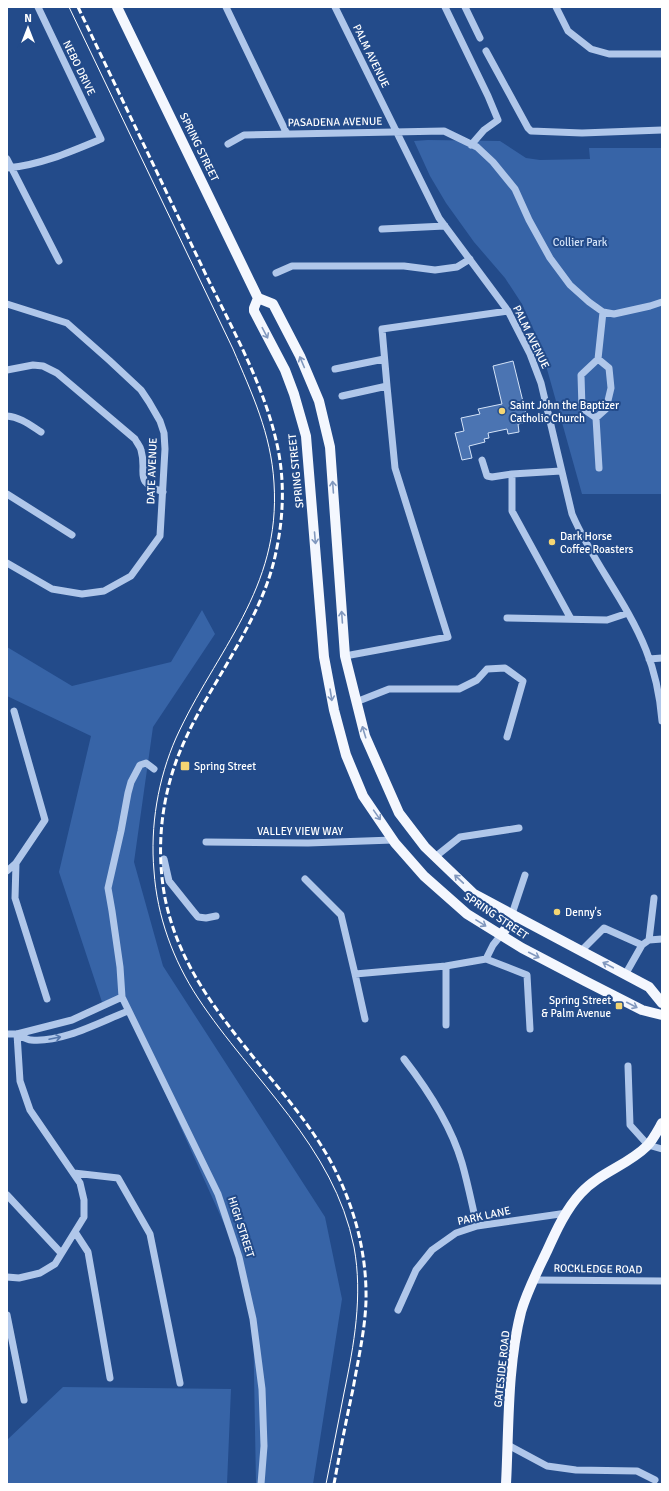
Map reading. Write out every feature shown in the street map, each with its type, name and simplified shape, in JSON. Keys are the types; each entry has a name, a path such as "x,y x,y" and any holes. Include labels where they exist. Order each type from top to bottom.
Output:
{"main road":[{"name":"SPRING STREET","path":"117,7 258,298 273,304 300,356 319,401 330,447 345,656 365,736 399,813 425,847 474,894 649,987 662,1003"},
{"name":"SPRING STREET","path":"258,298 254,312 284,370 294,394 306,436 322,611 324,657 334,710 346,755 363,796 394,840 424,876 467,914 522,948 642,1010 662,1014"},
{"path":"501,935 513,915"},
{"name":"GATESIDE ROAD","path":"506,1484 514,1347 522,1311 534,1280 556,1232 581,1193 597,1180 628,1161 648,1145 662,1123"}],"street":[{"name":"NEBO DRIVE","path":"10,168 25,166 60,156 101,139 38,7"},
{"path":"226,7 287,134"},
{"name":"PALM AVENUE","path":"335,7 439,218 508,311 530,354 541,383 572,514 580,534 628,613 646,650 658,679 662,721"},
{"path":"445,7 498,120 484,130 471,145 477,147 515,189 529,220 550,258 570,285 603,312 614,314 662,302"},
{"path":"465,7 480,38"},
{"path":"556,7 568,31 591,49 609,54 662,54"},
{"path":"486,50 531,131 582,132 662,130"},
{"name":"PASADENA AVENUE","path":"228,144 244,135 444,131 471,145"},
{"path":"7,159 10,168 59,261"},
{"path":"382,229 445,226"},
{"path":"276,274 292,266 404,266 435,270 457,267 470,260"},
{"name":"DATE AVENUE","path":"7,304 67,323 110,361 141,390 160,421 164,433 165,449 160,536 131,576 104,591 82,594 52,589 7,562"},
{"path":"345,656 448,637 395,468 382,329 508,311"},
{"path":"596,418 582,408 580,375 598,359 603,312"},
{"path":"335,369 384,359"},
{"path":"596,418 606,409 611,388 609,368 598,359"},
{"path":"7,370 33,365 43,366 57,373 135,439 141,449 143,480 152,489 163,492"},
{"path":"342,396 387,386"},
{"path":"7,416 14,416 41,432"},
{"path":"596,418 599,468"},
{"path":"482,460 487,476 492,477 512,474 561,471"},
{"path":"512,474 512,511 571,619"},
{"path":"7,494 72,535"},
{"path":"506,618 607,620 628,613"},
{"path":"649,659 662,658"},
{"path":"356,702 389,689 458,689 478,680 487,669 504,668 523,681 507,737"},
{"path":"7,871 16,863 45,820 14,711"},
{"name":"HIGH STREET","path":"154,769 146,763 140,765 131,782 108,888 120,967 122,997 218,1194 239,1257 253,1319 262,1389 264,1446 261,1484"},
{"path":"435,857 460,837 519,828"},
{"name":"VALLEY VIEW WAY","path":"206,842 308,843 394,840"},
{"path":"164,859 169,881 198,917 206,918 216,916"},
{"path":"16,863 15,898 47,999"},
{"path":"513,915 525,875"},
{"path":"306,879 341,915 356,974 365,1019"},
{"path":"649,940 654,898"},
{"path":"581,951 604,928 642,945"},
{"path":"486,959 493,945 501,935"},
{"path":"625,975 642,945 649,940 662,939"},
{"path":"356,974 446,966 486,959 527,975 530,1029"},
{"path":"446,966 446,1025"},
{"path":"7,1034 17,1034 72,1020 122,997"},
{"path":"17,1034 30,1040 49,1039 73,1034 128,1011"},
{"path":"7,1277 18,1278 40,1273 54,1264 84,1217 84,1200 80,1183 30,1110 20,1081 17,1034"},
{"path":"404,1059 425,1086 449,1129 462,1162 478,1226"},
{"path":"628,1066 630,1125 648,1145 662,1150"},
{"path":"74,1173 118,1178 150,1234 180,1383"},
{"path":"7,1195 62,1253"},
{"name":"PARK LANE","path":"398,1310 416,1270 432,1250 456,1232 478,1226 567,1213"},
{"path":"75,1232 88,1252 110,1378"},
{"name":"ROCKLEDGE ROAD","path":"534,1280 662,1281"},
{"path":"7,1316 24,1400"},
{"path":"508,1445 547,1466 576,1470 637,1470 655,1480"}],"green space":[{"name":"Collier Park","path":"414,141 500,141 526,158 540,160 590,159 589,148 662,148 662,494 582,494 540,344 522,304 505,278 474,242 446,203 430,176"},
{"path":"202,610 215,634 153,727 134,862 163,966 325,1217 342,1299 313,1484 256,1484 253,1319 239,1257 122,997 102,1002 59,872 91,736 7,696 7,647 72,686 171,662"},
{"path":"63,1387 231,1389 227,1484 7,1484 7,1440"}],"building":[{"name":"Saint John the Baptizer Catholic Church","path":"513,361 528,422 518,424 519,432 508,434 507,429 488,433 489,438 484,439 485,442 469,446 472,458 462,460 455,433 464,431 461,418 480,414 478,409 502,404 493,366"}],"tram line":[{"path":"69,7 233,349 260,414 269,447 274,483 273,521 267,555 257,587 243,617 192,706 176,738 164,770 160,786 154,820 153,854 156,888 163,921 181,968 198,998 219,1028 289,1115 310,1145 329,1177 344,1211 354,1247 358,1284 354,1339 326,1484"}],"railway":[{"path":"78,7 255,377 270,419 279,454 282,482 282,510 279,538 272,567 263,595 250,622 205,701 177,759 166,798 163,818 161,838 162,878 171,921 188,964 225,1021 295,1108 323,1148 339,1178 358,1229 366,1283 363,1334 334,1484"}],"place":[{"name":"Saint John the Baptizer Catholic Church","path":"502,411"},
{"name":"Dark Horse Coffee Roasters","path":"552,542"},
{"name":"Spring Street","path":"185,766"},
{"name":"Denny's","path":"557,912"},
{"name":"Spring Street & Palm Avenue","path":"619,1006"}]}
